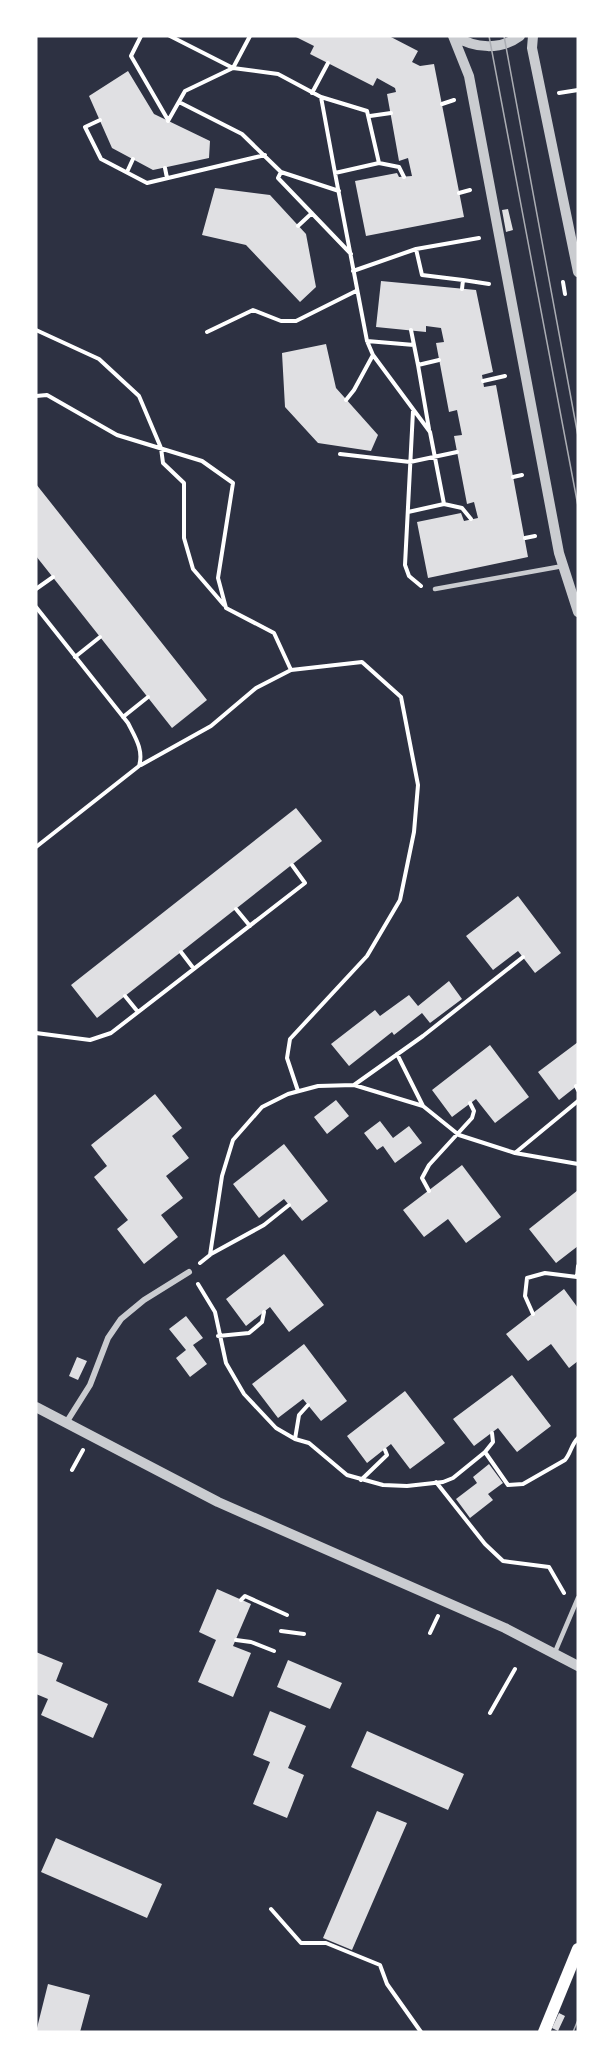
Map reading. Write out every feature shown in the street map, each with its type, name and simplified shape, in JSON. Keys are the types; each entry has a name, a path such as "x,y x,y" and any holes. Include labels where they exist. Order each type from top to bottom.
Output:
{"main road":[{"path":"544,2032 578,1949"}],"street":[{"path":"454,36 471,44 491,46 505,44 520,36"},
{"path":"454,36 469,76 525,380 563,566 578,612"},
{"path":"533,36 532,48 578,272"},
{"path":"66,1423 90,1385 108,1338 120,1319 144,1300 189,1272"},
{"path":"36,1407 218,1502 505,1628 578,1666"}],"lane":[{"path":"435,590 563,566"},
{"path":"554,1655 577,1601"}],"path":[{"path":"141,36 131,56 168,121 185,91 233,68 250,36"},
{"path":"170,36 233,68 278,74 321,97 367,111 379,163"},
{"path":"312,93 328,63"},
{"path":"560,93 578,90"},
{"path":"321,97 367,341 372,355 430,432"},
{"path":"442,104 454,100"},
{"path":"179,102 242,134 281,172 339,191"},
{"path":"370,116 391,113"},
{"path":"100,120 85,127 101,159 147,183 265,155"},
{"path":"127,172 133,159"},
{"path":"335,173 379,163 399,167 404,177"},
{"path":"165,168 167,178"},
{"path":"281,172 278,178 351,255"},
{"path":"459,193 470,190"},
{"path":"298,226 312,213"},
{"path":"353,271 416,249 479,238"},
{"path":"416,249 422,275 489,284"},
{"path":"462,289 463,280"},
{"path":"207,332 253,310 281,321 296,321 356,291"},
{"path":"36,330 99,359 139,396 161,448 163,463 184,483 184,538 193,568 226,608 274,633 291,670"},
{"path":"411,330 444,504"},
{"path":"367,341 414,345"},
{"path":"346,400 354,390 372,355"},
{"path":"418,365 439,360"},
{"path":"483,381 505,376"},
{"path":"36,396 48,395 117,435 202,461 233,483 218,578 226,608"},
{"path":"413,410 407,570 425,590 435,590"},
{"path":"340,454 410,462 457,452"},
{"path":"513,477 522,475"},
{"path":"408,512 444,504 462,508 471,519"},
{"path":"525,538 535,536"},
{"path":"36,589 53,577"},
{"path":"36,607 123,717 138,742 141,759 139,766"},
{"path":"75,657 100,637"},
{"path":"36,847 139,766 211,726 256,688 291,670 362,662 401,697 418,785 414,832 400,900 367,956 290,1039 287,1058 298,1092"},
{"path":"123,717 148,697"},
{"path":"36,1033 90,1040 111,1034 305,883 292,866"},
{"path":"236,909 250,926"},
{"path":"181,952 194,969"},
{"path":"354,1084 397,1054 523,957"},
{"path":"125,996 138,1012"},
{"path":"397,1054 423,1106"},
{"path":"210,1254 222,1176 233,1140 262,1107 318,1086 354,1084 423,1106 459,1135 515,1153 578,1164"},
{"path":"515,1153 578,1101"},
{"path":"429,1191 422,1178 429,1165 459,1135 472,1118 474,1111 470,1103"},
{"path":"290,1205 264,1225 210,1254 189,1272 210,1302 226,1363 244,1394 276,1428 295,1439 309,1443 347,1475 361,1480 407,1486 453,1478 485,1452 493,1442 492,1433"},
{"path":"532,1314 525,1296 527,1278 545,1273 577,1277 578,1266"},
{"path":"218,1336 249,1333 262,1322 264,1312"},
{"path":"295,1439 298,1415 308,1405"},
{"path":"485,1452 508,1485 523,1484 565,1460 570,1455 572,1444 578,1438"},
{"path":"361,1480 387,1455 385,1450"},
{"path":"436,1482 485,1544 503,1561 549,1567 562,1592 577,1601"},
{"path":"241,1600 245,1596 287,1615"},
{"path":"281,1631 304,1634"},
{"path":"236,1640 251,1642 274,1651"},
{"path":"490,1713 515,1669"},
{"path":"271,1910 301,1943 326,1943 380,1965 387,1984 421,2032"}],"building":[{"path":"294,36 389,36 418,51 412,62 420,66 434,64 464,217 366,236 355,181 397,173 399,177 412,176 408,158 399,161 387,94 396,92 395,88 377,78 373,86 310,54 314,46"},
{"path":"128,71 154,114 210,141 209,158 153,170 112,148 89,96"},
{"path":"215,188 270,195 306,234 316,287 300,302 246,245 202,235"},
{"path":"508,209 513,230 506,232 502,210"},
{"path":"381,281 476,290 493,372 482,375 484,387 496,385 528,557 428,578 417,522 461,513 464,521 478,518 474,502 467,504 454,436 462,435 457,410 449,412 436,343 444,342 441,328 426,326 426,332 376,327"},
{"path":"326,344 336,388 378,435 371,451 318,443 285,407 282,353"},
{"path":"36,484 207,700 172,728 36,556"},
{"path":"296,808 322,841 97,1018 71,985"},
{"path":"518,896 561,953 535,973 518,951 493,970 466,936"},
{"path":"449,981 462,999 430,1023 422,1013 394,1035 392,1032 349,1066 331,1044 375,1010 380,1016 409,995 418,1006"},
{"path":"578,1042 578,1085 559,1100 538,1072"},
{"path":"490,1045 529,1097 495,1123 476,1099 452,1117 432,1090"},
{"path":"155,1094 182,1128 172,1136 189,1158 166,1176 183,1198 161,1215 178,1237 144,1264 117,1229 128,1220 94,1177 107,1166 91,1145"},
{"path":"336,1100 349,1116 327,1134 314,1117"},
{"path":"380,1121 393,1138 409,1126 422,1143 395,1163 383,1146 377,1150 364,1133"},
{"path":"284,1144 328,1201 302,1221 284,1199 259,1218 233,1184"},
{"path":"462,1165 501,1217 466,1243 448,1219 424,1237 403,1210"},
{"path":"578,1190 578,1246 556,1263 529,1229"},
{"path":"284,1254 324,1305 289,1332 270,1307 246,1326 226,1299"},
{"path":"564,1289 578,1308 578,1361 569,1368 551,1344 528,1361 506,1334"},
{"path":"186,1316 203,1338 193,1345 207,1364 190,1377 176,1358 186,1350 169,1329"},
{"path":"304,1344 347,1401 321,1421 303,1399 278,1418 252,1384"},
{"path":"77,1357 87,1361 78,1380 69,1376"},
{"path":"512,1375 551,1426 517,1452 498,1428 474,1446 453,1419"},
{"path":"405,1391 445,1443 410,1469 391,1444 367,1463 347,1436"},
{"path":"489,1464 503,1483 488,1494 493,1500 470,1518 456,1499 477,1483 473,1477"},
{"path":"217,1589 251,1604 233,1646 251,1653 233,1697 198,1682 216,1640 199,1632"},
{"path":"36,1652 63,1663 56,1681 108,1704 93,1738 41,1715 48,1699 36,1694"},
{"path":"288,1660 342,1683 330,1709 277,1687"},
{"path":"270,1711 306,1726 288,1768 304,1775 287,1818 253,1804 270,1762 253,1755"},
{"path":"367,1731 464,1774 448,1810 351,1767"},
{"path":"377,1811 407,1823 352,1950 323,1938"},
{"path":"56,1838 162,1884 147,1918 41,1872"},
{"path":"48,1984 90,1995 80,2032 36,2032"},
{"path":"559,2013 565,2016 558,2031 552,2028"}],"tram line":[{"path":"489,36 578,506"},
{"path":"504,36 578,436"},
{"path":"573,2032 578,2020"}]}
